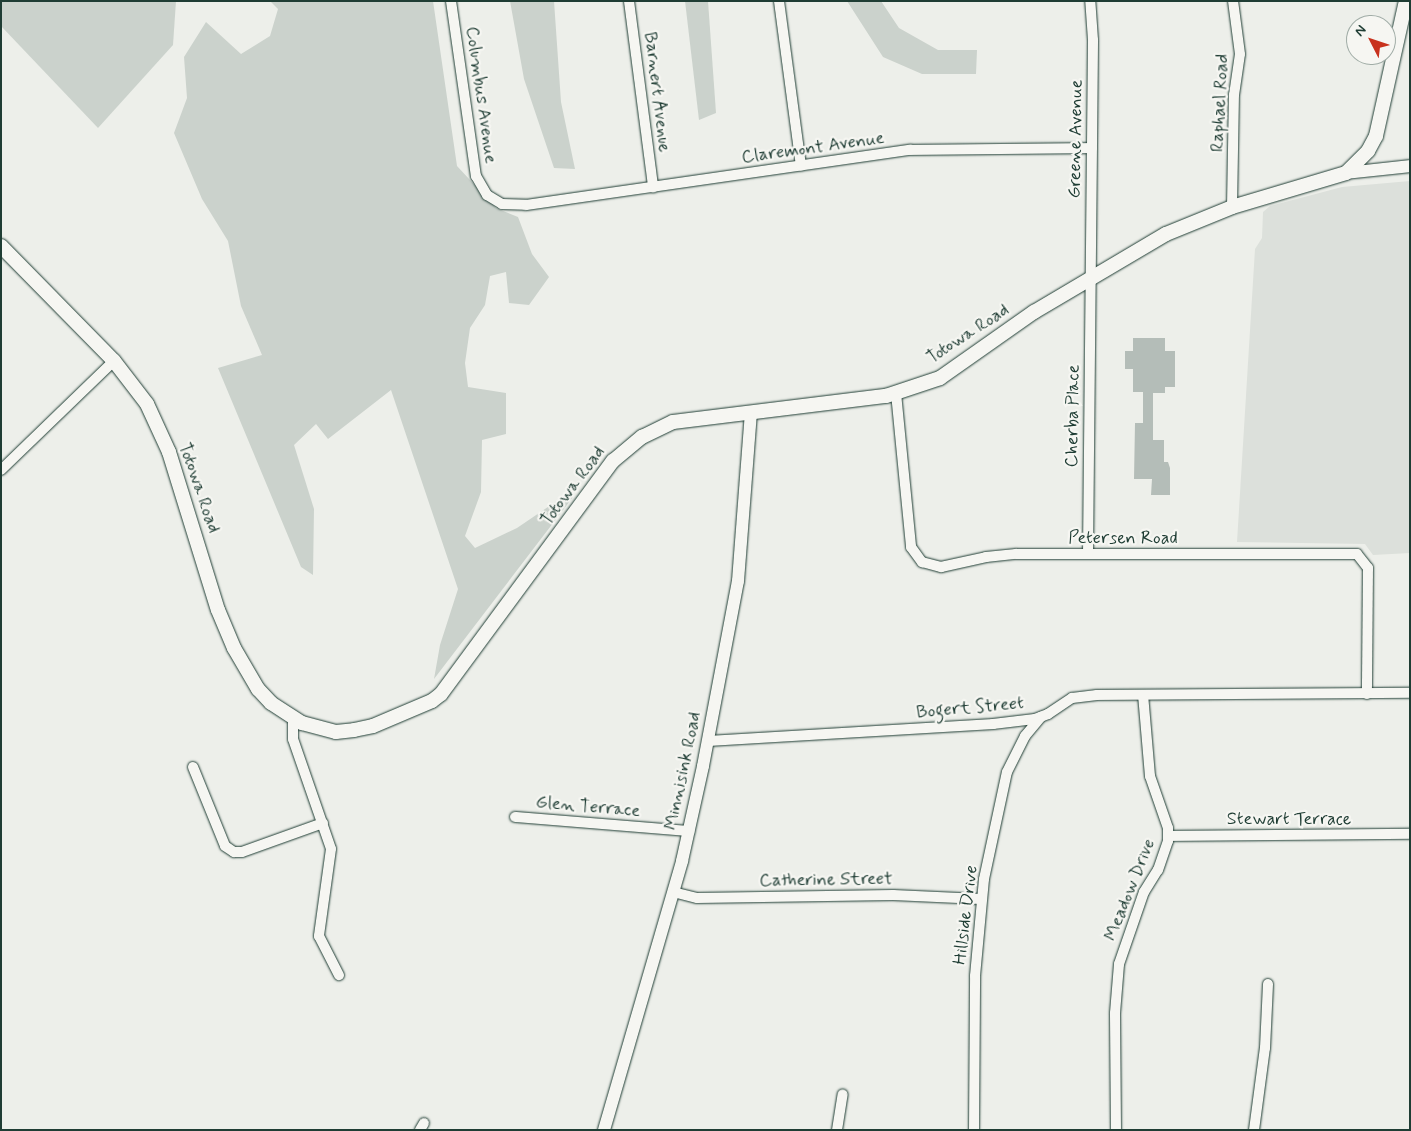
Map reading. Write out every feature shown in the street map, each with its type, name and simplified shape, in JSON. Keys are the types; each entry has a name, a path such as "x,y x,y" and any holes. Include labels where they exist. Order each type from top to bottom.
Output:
{"main road":[{"name":"Totowa Road","path":"1,246 114,361 147,404 168,452 218,610 234,648 258,689 271,703 293,718 320,729 354,730 373,726 432,701 451,681 613,461 630,444 673,422 896,392 940,378 1091,277 1166,234 1232,207 1346,173 1368,151 1376,136 1406,1"}],"street":[{"name":"Columbus Avenue","path":"451,1 476,176 494,201 513,206 540,203"},
{"name":"Barnert Avenue","path":"629,1 653,187"},
{"path":"779,1 801,166"},
{"name":"Greene Avenue","path":"1090,1 1091,277"},
{"name":"Raphael Road","path":"1232,207 1234,95 1240,54 1233,1"},
{"name":"Claremont Avenue","path":"540,203 910,150 1092,148"},
{"path":"1346,173 1410,166"},
{"name":"Cherba Place","path":"1088,554 1091,277"},
{"path":"1,470 114,361"},
{"name":"Petersen Road","path":"896,392 912,547 922,562 941,567 998,555 1356,554 1365,560 1368,568 1367,694"},
{"name":"Minnisink Road","path":"604,1130 673,892 708,741 738,581 751,412"},
{"name":"Bogert Street","path":"708,741 993,724 1042,716 1072,698 1083,696 1410,693"},
{"name":"Meadow Drive","path":"1116,1130 1115,1013 1119,964 1144,892 1166,854 1168,836 1150,776 1142,695"},
{"name":"Hillside Drive","path":"974,1130 975,976 981,899 1007,772 1025,736 1042,716"},
{"path":"293,718 293,739 323,824 331,856 319,936 338,974"},
{"path":"193,767 225,846 234,852 242,852 323,824"},
{"name":"Glen Terrace","path":"515,817 688,831"},
{"name":"Stewart Terrace","path":"1168,836 1410,834"},
{"name":"Catherine Street","path":"673,892 697,898 893,896 981,899"},
{"path":"1254,1130 1265,1048 1268,984"},
{"path":"837,1130 843,1094"}],"shaded area":[{"path":"1,1 176,1 173,45 98,128 1,26"},
{"path":"270,1 433,1 457,166 496,208 518,217 532,254 549,277 529,305 509,303 506,272 490,276 485,305 470,328 465,363 468,387 506,393 506,434 482,440 481,492 465,536 475,548 517,528 570,492 573,497 434,679 440,645 458,589 391,390 328,439 316,424 294,445 314,509 313,575 301,567 218,368 262,355 241,306 228,241 202,199 174,133 187,98 184,57 206,22 241,54 270,36 278,9"},
{"path":"510,1 554,1 561,102 575,169 554,168 524,79"},
{"path":"685,1 708,1 716,113 699,120"},
{"path":"847,1 881,1 899,28 938,50 977,50 976,74 922,74 883,57"},
{"path":"1410,181 1410,553 1373,555 1365,544 1237,542 1255,249 1262,238 1263,212 1270,206 1342,187"}],"building":[{"path":"1133,338 1165,338 1165,351 1175,351 1175,387 1165,387 1165,393 1153,393 1153,440 1164,440 1164,462 1168,462 1170,468 1170,495 1151,495 1152,479 1134,479 1135,423 1143,423 1143,392 1133,392 1133,369 1125,369 1125,351 1133,351"}]}
